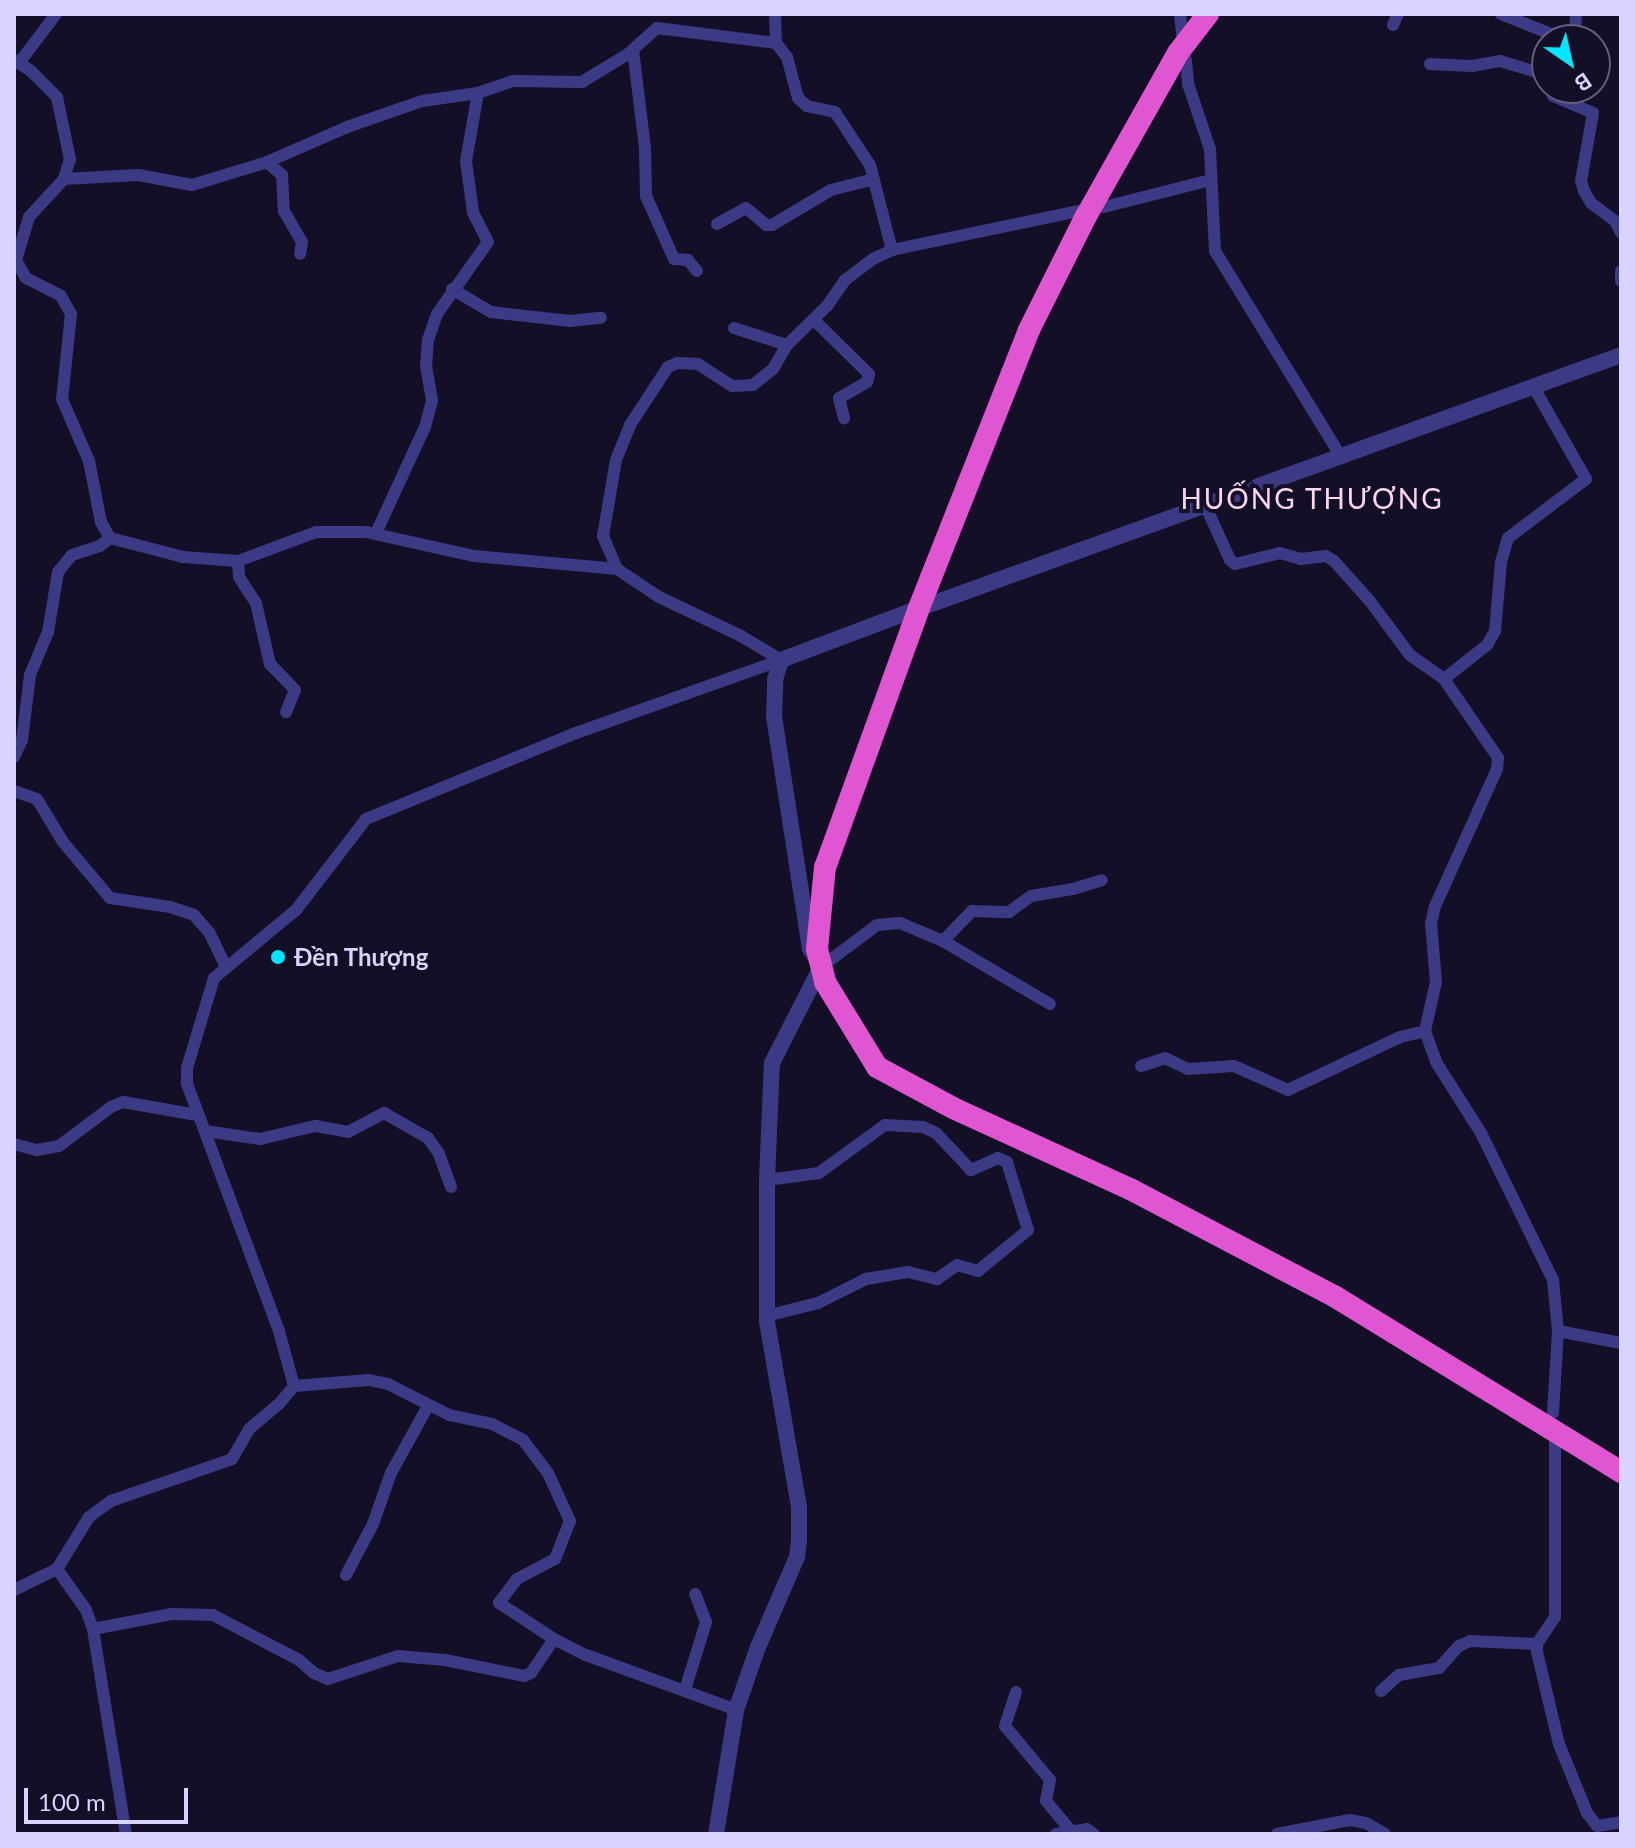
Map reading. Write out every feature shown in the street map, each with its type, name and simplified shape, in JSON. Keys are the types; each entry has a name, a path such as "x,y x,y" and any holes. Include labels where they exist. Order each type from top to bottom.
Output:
{"highway":[{"path":"1208,14 1097,208 977,474 924,606 835,869 825,884 818,910 817,949 825,982 851,1029 872,1057 885,1057 965,1100 1058,1141 1182,1203 1355,1296 1554,1421 1621,1456"},
{"path":"1185,53 1221,14"},
{"path":"1554,1421 1621,1472"}],"street":[{"path":"56,14 16,61 52,89 61,106 70,159 64,179 29,217 15,260 26,278 61,296 71,314 62,399 89,461 101,522 110,538 183,557 238,561 316,532 376,533 474,556 617,569 659,597 741,636 781,660"},
{"path":"775,14 776,43 787,57 798,98 807,106 835,112 870,165 892,250"},
{"path":"1180,14 1188,84 1208,139 1212,241 1220,262 1342,458"},
{"path":"1501,14 1531,26"},
{"path":"64,179 126,174 192,185 267,162 389,111 478,93 513,81 582,82 633,50 648,32 665,26 776,43"},
{"path":"633,50 645,148 646,196 674,259 688,260 697,271"},
{"path":"1430,64 1472,66 1500,61 1531,70"},
{"path":"376,533 425,427 432,400 426,367 428,340 437,314 488,242 473,212 466,161 478,93"},
{"path":"1572,104 1593,113 1581,181 1584,191 1591,203 1615,221 1621,233"},
{"path":"267,162 282,175 284,211 302,242 300,254"},
{"path":"717,224 746,208 766,225 772,225 831,190 874,179"},
{"path":"617,569 603,536 616,460 630,425 668,367 677,363 698,364 732,386 743,388 763,379 787,345 814,320 845,280 873,259 892,250 1097,208 1211,180"},
{"path":"1621,271 1621,281"},
{"path":"452,289 491,312 570,321 601,318"},
{"path":"814,320 869,374 867,382 839,398 844,418"},
{"path":"734,328 787,345"},
{"path":"294,1386 279,1331 197,1115 187,1083 187,1068 206,996 214,978 296,910 354,831 375,814 576,733 1621,355"},
{"path":"1444,679 1487,645 1495,631 1501,562 1508,538 1586,479 1533,386"},
{"path":"1206,507 1230,560 1235,564 1280,553 1301,559 1326,556 1334,561 1410,655 1444,679 1500,763 1435,906 1431,923 1436,982 1425,1031 1436,1062 1481,1133 1553,1280 1558,1331 1554,1421 1555,1617 1537,1644 1559,1744 1587,1813 1597,1826 1616,1826 1621,1822"},
{"path":"14,757 24,728 30,675 48,632 58,572 72,555 100,546 110,538"},
{"path":"238,561 239,577 256,603 270,664 295,690 286,712"},
{"path":"781,660 772,696 775,730 810,949 821,967"},
{"path":"14,791 37,799 63,842 110,898 170,907 194,915 209,932 226,967"},
{"path":"943,941 972,911 1009,912 1031,896 1073,889 1102,880"},
{"path":"718,1834 736,1710 753,1660 797,1557 799,1540 799,1507 766,1316 772,1063 821,967 839,958 865,933 888,922 900,923 943,941 1050,1004"},
{"path":"1141,1066 1156,1058 1165,1058 1188,1069 1234,1066 1288,1090 1400,1037 1425,1031"},
{"path":"14,1144 37,1150 59,1146 111,1107 123,1102 197,1115"},
{"path":"205,1131 260,1139 315,1126 348,1132 384,1113 428,1138 439,1154 451,1187"},
{"path":"766,1316 818,1303 866,1279 908,1272 937,1279 957,1265 978,1271 1028,1230 1007,1162 998,1158 971,1170 936,1133 923,1127 885,1125 819,1173 767,1180"},
{"path":"1558,1331 1621,1343"},
{"path":"14,1590 57,1569 97,1509 111,1501 232,1459 249,1429 279,1404 294,1386 369,1380 406,1391 428,1406 510,1432 533,1450 548,1473 568,1511 568,1531 555,1559 517,1579 499,1603 554,1639 632,1673 736,1710"},
{"path":"346,1575 373,1524 391,1473 428,1406"},
{"path":"57,1569 86,1610 93,1629 126,1834"},
{"path":"685,1690 706,1622 695,1594"},
{"path":"93,1629 172,1614 213,1615 299,1660 328,1679 398,1656 445,1660 524,1676 531,1673 554,1639"},
{"path":"1381,1691 1399,1675 1439,1668 1459,1646 1470,1641 1537,1644"},
{"path":"1016,1692 1005,1726 1050,1780 1046,1801 1071,1831"},
{"path":"1277,1834 1350,1820 1366,1823 1385,1834"},
{"path":"1056,1834 1087,1829 1094,1834"}],"place":[{"name":"Đền Thượng","path":"278,957"}],"district":[{"name":"HUỐNG THƯỢNG","path":"1312,498"}]}
